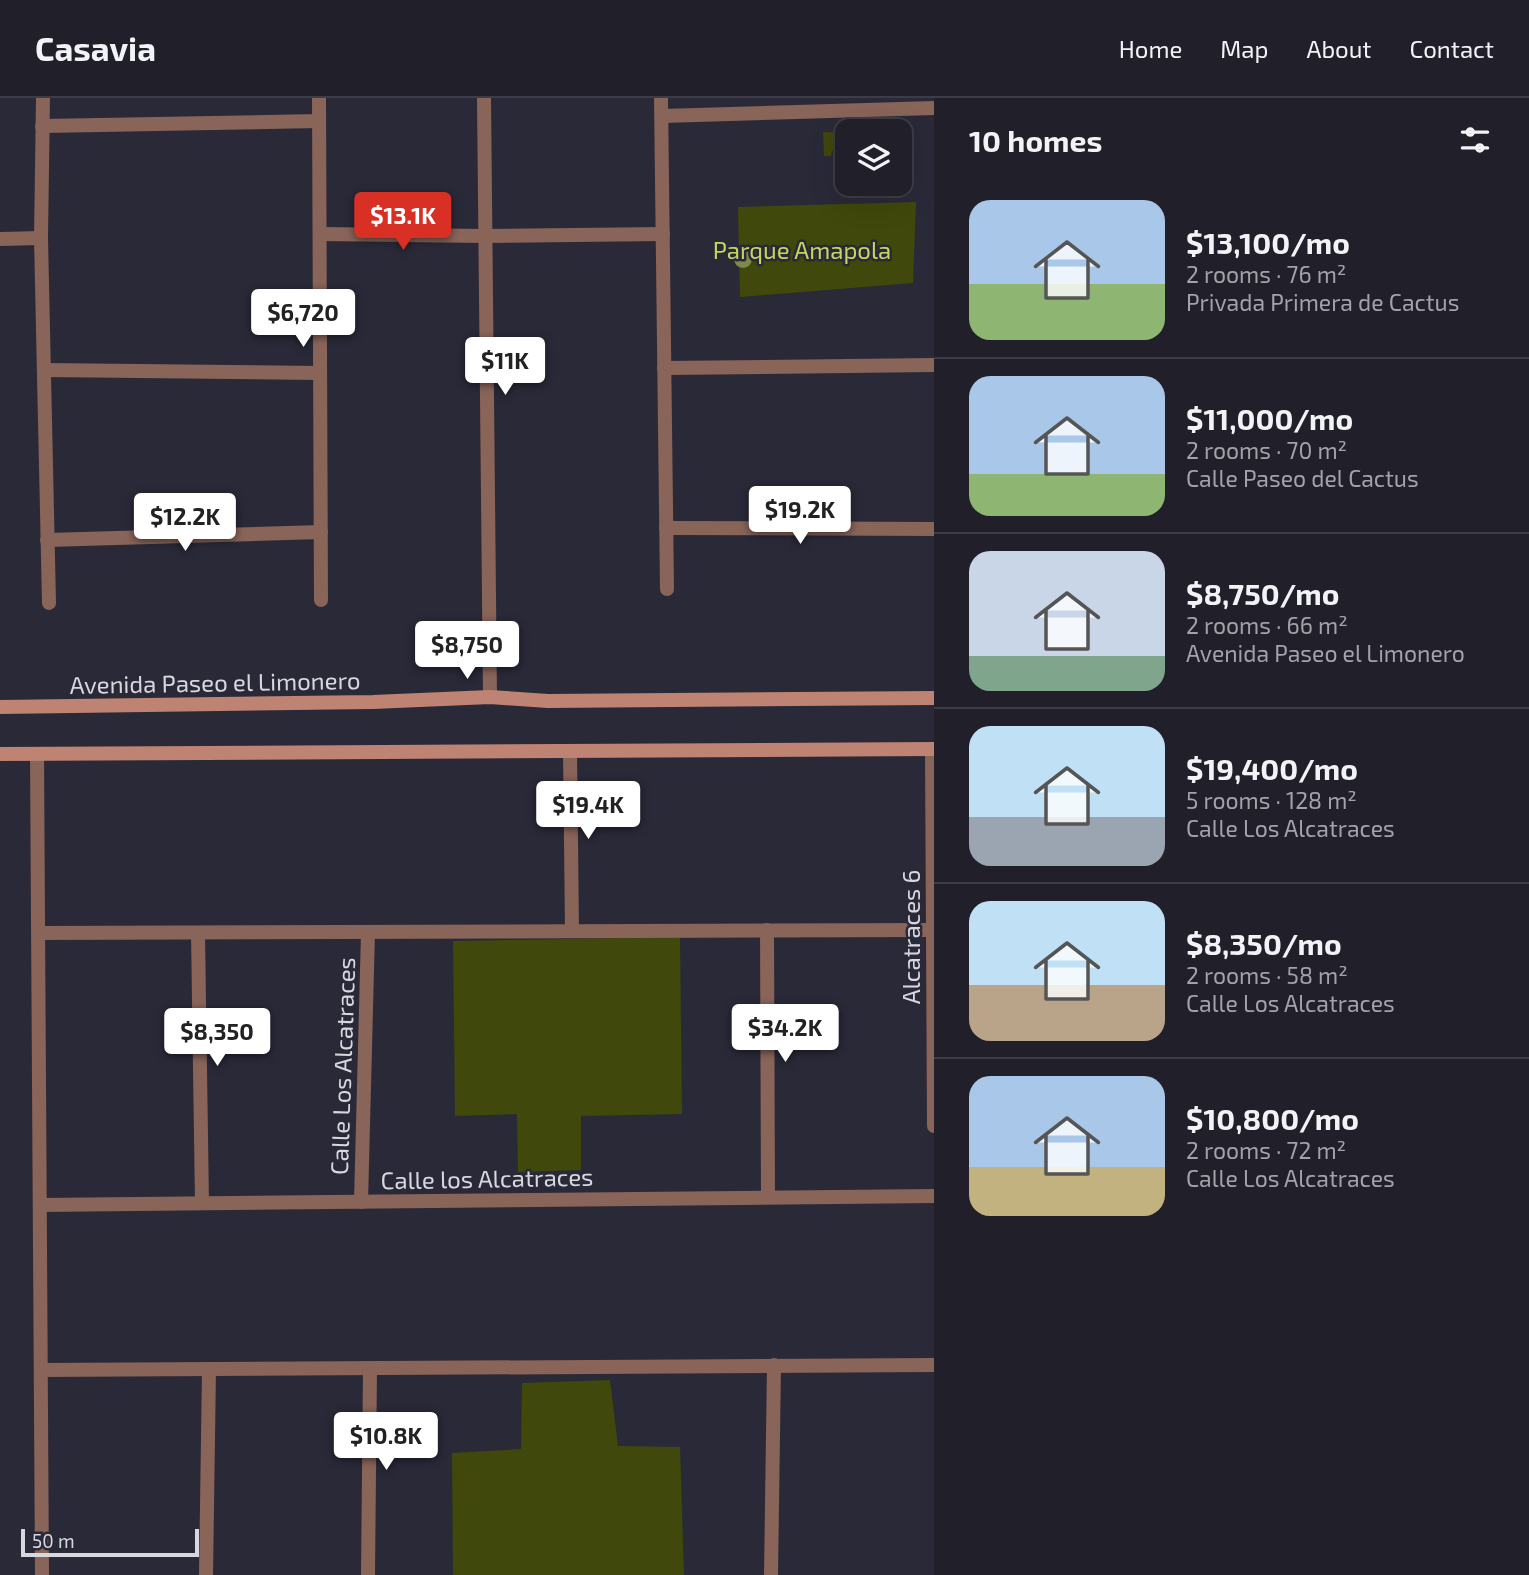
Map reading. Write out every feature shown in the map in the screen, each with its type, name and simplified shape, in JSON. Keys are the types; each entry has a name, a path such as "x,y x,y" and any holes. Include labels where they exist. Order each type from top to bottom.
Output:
{"street":[{"path":"43,98 41,238 49,603"},
{"path":"319,98 321,600"},
{"path":"484,98 489,697"},
{"path":"661,98 667,589"},
{"path":"662,116 934,108"},
{"path":"42,126 319,121"},
{"path":"320,234 663,234"},
{"path":"0,239 41,238"},
{"path":"664,368 934,365"},
{"path":"44,370 320,373"},
{"path":"666,528 934,529"},
{"path":"47,540 321,532"},
{"name":"Avenida Paseo el Limonero","path":"0,707 373,702 489,697 548,701 934,698"},
{"path":"0,754 933,749"},
{"name":"Alcatraces 6","path":"933,749 934,1126"},
{"path":"570,751 572,931"},
{"path":"37,754 42,1575"},
{"path":"767,930 768,1197"},
{"name":"Calle Los Alcatraces","path":"39,933 933,930"},
{"name":"Calle Los Alcatraces","path":"360,1202 368,932"},
{"path":"198,933 202,1203"},
{"name":"Calle los Alcatraces","path":"40,1205 934,1196"},
{"path":"772,1575 774,1365"},
{"path":"41,1370 934,1365"},
{"path":"368,1575 370,1368"},
{"path":"206,1575 209,1369"}],"green space":[{"path":"823,132 835,132 835,151 832,151 831,156 824,156"},
{"name":"Parque Amapola","path":"916,202 913,283 740,297 738,207"},
{"path":"680,937 682,1114 581,1116 581,1170 518,1172 517,1114 455,1116 453,941"},
{"path":"610,1380 618,1446 680,1447 684,1575 453,1575 452,1453 521,1449 522,1383"}]}
